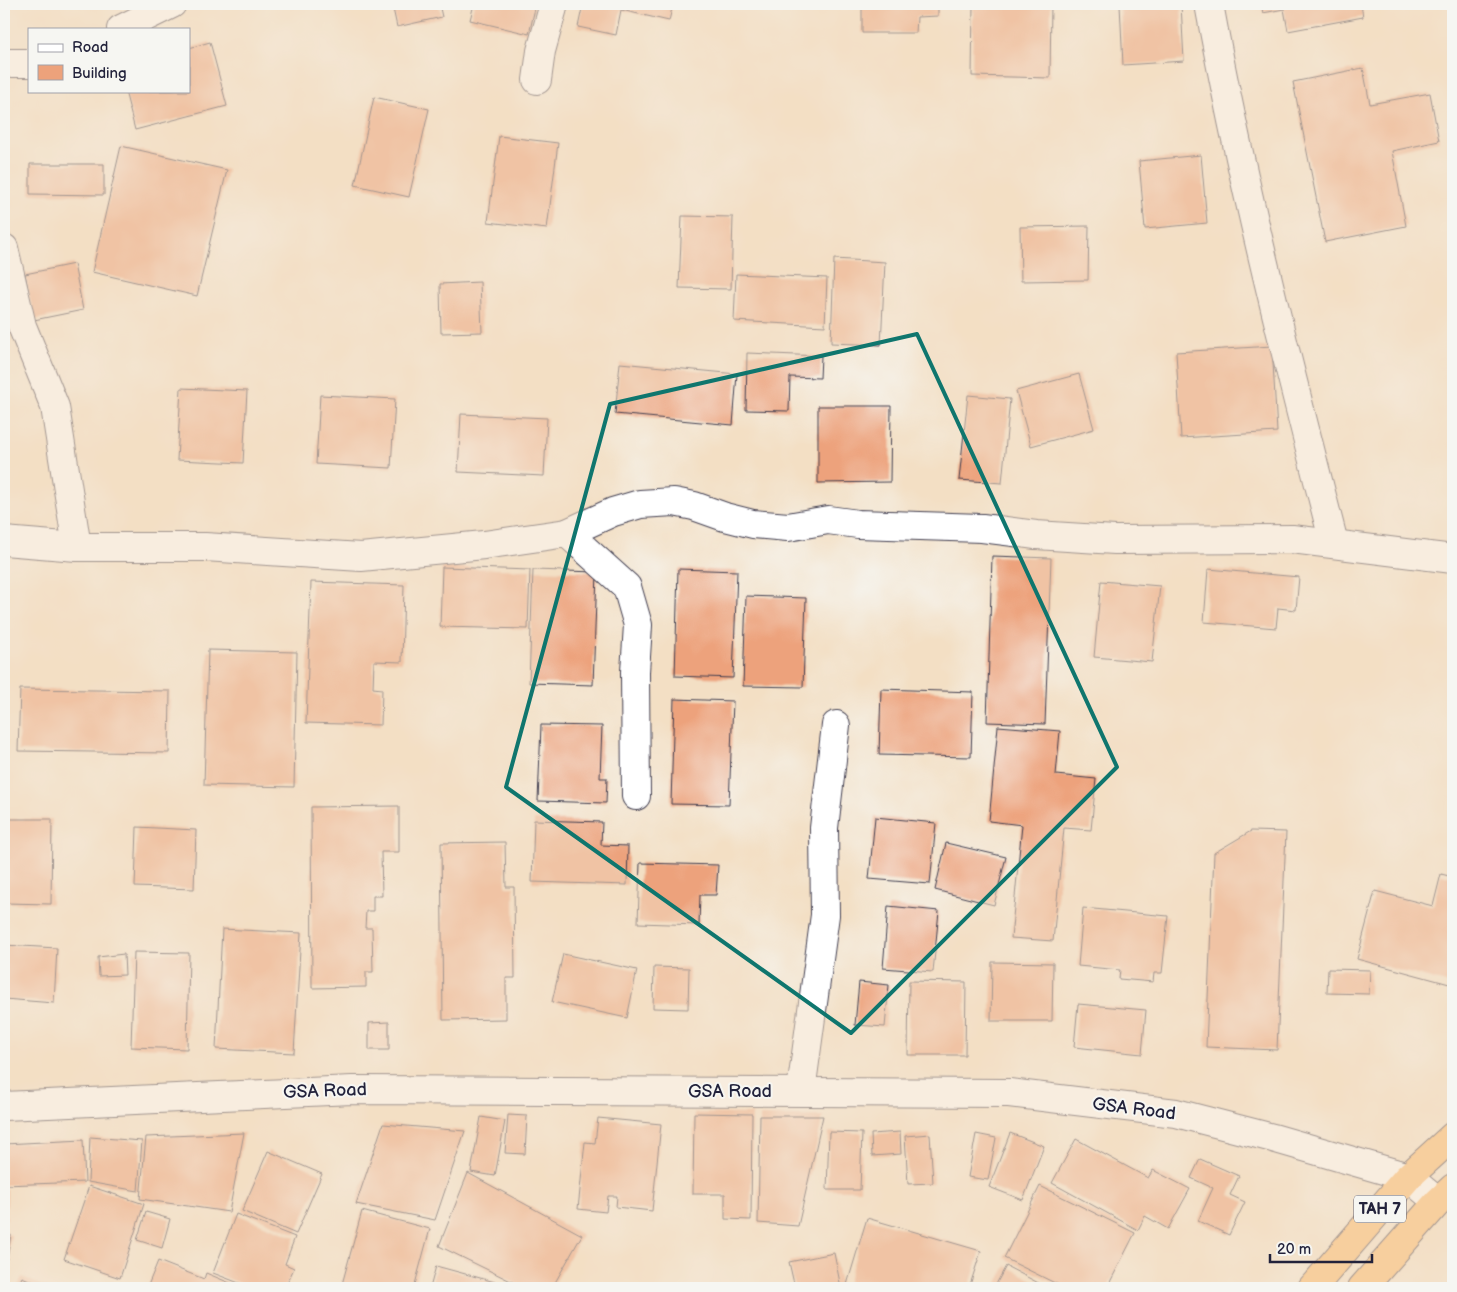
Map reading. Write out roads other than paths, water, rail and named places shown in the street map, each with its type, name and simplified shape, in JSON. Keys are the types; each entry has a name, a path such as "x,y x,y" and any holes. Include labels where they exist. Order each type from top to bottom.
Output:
{"highway":[{"name":"TAH 7","path":"1312,1288 1408,1177 1453,1136"},
{"name":"TAH 7","path":"1362,1288 1446,1195"}],"street":[{"path":"123,28 172,4"},
{"path":"537,80 541,51 554,4"},
{"path":"1208,4 1225,90 1275,311 1334,543"},
{"path":"4,63 28,63"},
{"path":"4,248 22,326 55,407 77,547"},
{"path":"4,541 77,547 205,547 361,557 484,546 567,533 613,512 640,504 674,502 694,506 753,524 788,527 828,520 858,524 982,528 1036,535 1115,540 1292,539 1453,560"},
{"path":"567,533 627,587 638,625 634,672 636,796"},
{"path":"801,1091 825,915 824,828 836,725"},
{"name":"GSA Road","path":"4,1106 352,1090 1009,1093 1176,1113 1273,1138 1408,1177 1446,1195"}]}
